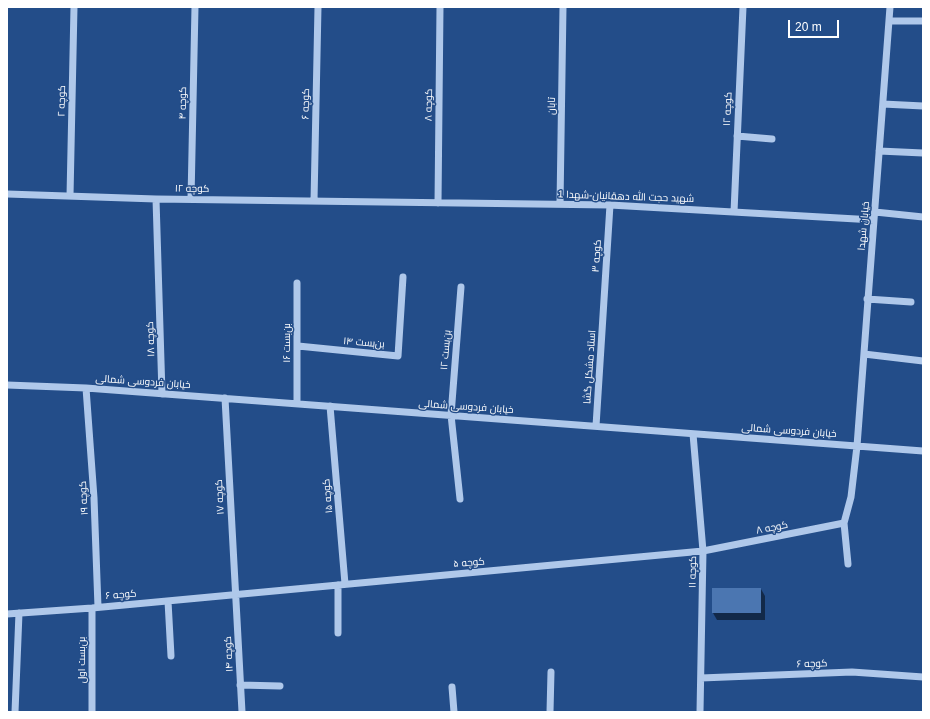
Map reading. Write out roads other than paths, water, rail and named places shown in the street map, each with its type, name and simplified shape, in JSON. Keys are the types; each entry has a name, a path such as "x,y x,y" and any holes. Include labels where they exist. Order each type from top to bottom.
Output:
{"street":[{"name":"کوچه ۲","path":"70,196 74,7"},
{"name":"کوچه ۴","path":"192,199 195,7"},
{"name":"کوچه ۶","path":"314,201 318,7"},
{"name":"کوچه ۸","path":"438,203 440,7"},
{"name":"تابان","path":"560,204 563,7"},
{"name":"کوچه ۱۲","path":"734,212 743,7"},
{"name":"خیابان شهدا","path":"844,523 851,497 857,446 884,104 890,7"},
{"path":"889,21 923,21"},
{"path":"884,104 923,106"},
{"path":"737,136 772,139"},
{"path":"880,151 923,153"},
{"name":"کوچه ۱۲","path":"7,194 156,199 376,202"},
{"name":"کوچه ۱۸","path":"156,199 162,394"},
{"name":"شهید حجت الله دهقانیان-شهدا 1","path":"376,202 610,205 734,212 874,216"},
{"name":"کوچه ۳","path":"604,309 610,205"},
{"path":"874,216 923,217"},
{"name":"بن‌بست ۱۴","path":"298,346 398,356 403,277"},
{"name":"بن‌بست ۱۶","path":"297,283 297,404"},
{"name":"بن‌بست ۱۲","path":"460,499 451,415 461,287"},
{"path":"868,299 911,302"},
{"name":"استاد مشکل گشا","path":"596,426 604,309"},
{"path":"864,354 923,361"},
{"name":"خیابان فردوسی شمالی","path":"7,385 86,388 225,398 923,451"},
{"name":"کوچه ۱۹","path":"86,388 94,498 95,607"},
{"name":"کوچه ۱۷","path":"225,398 236,594"},
{"name":"کوچه ۱۵","path":"330,406 342,585 338,633"},
{"name":"کوچه ۱۱","path":"693,434 703,551 700,712"},
{"name":"کوچه ۸","path":"703,551 844,523"},
{"path":"844,523 848,564"},
{"name":"کوچه ۵","path":"236,594 703,551"},
{"name":"کوچه ۶","path":"7,614 236,594"},
{"name":"کوچه ۱۴","path":"236,594 242,712"},
{"path":"168,601 171,656"},
{"name":"بن‌بست اول","path":"92,712 95,607"},
{"path":"15,712 20,613"},
{"path":"550,712 551,672"},
{"name":"کوچه ۶","path":"701,678 852,672 923,677"},
{"path":"240,685 280,686"},
{"path":"452,687 454,712"}]}
